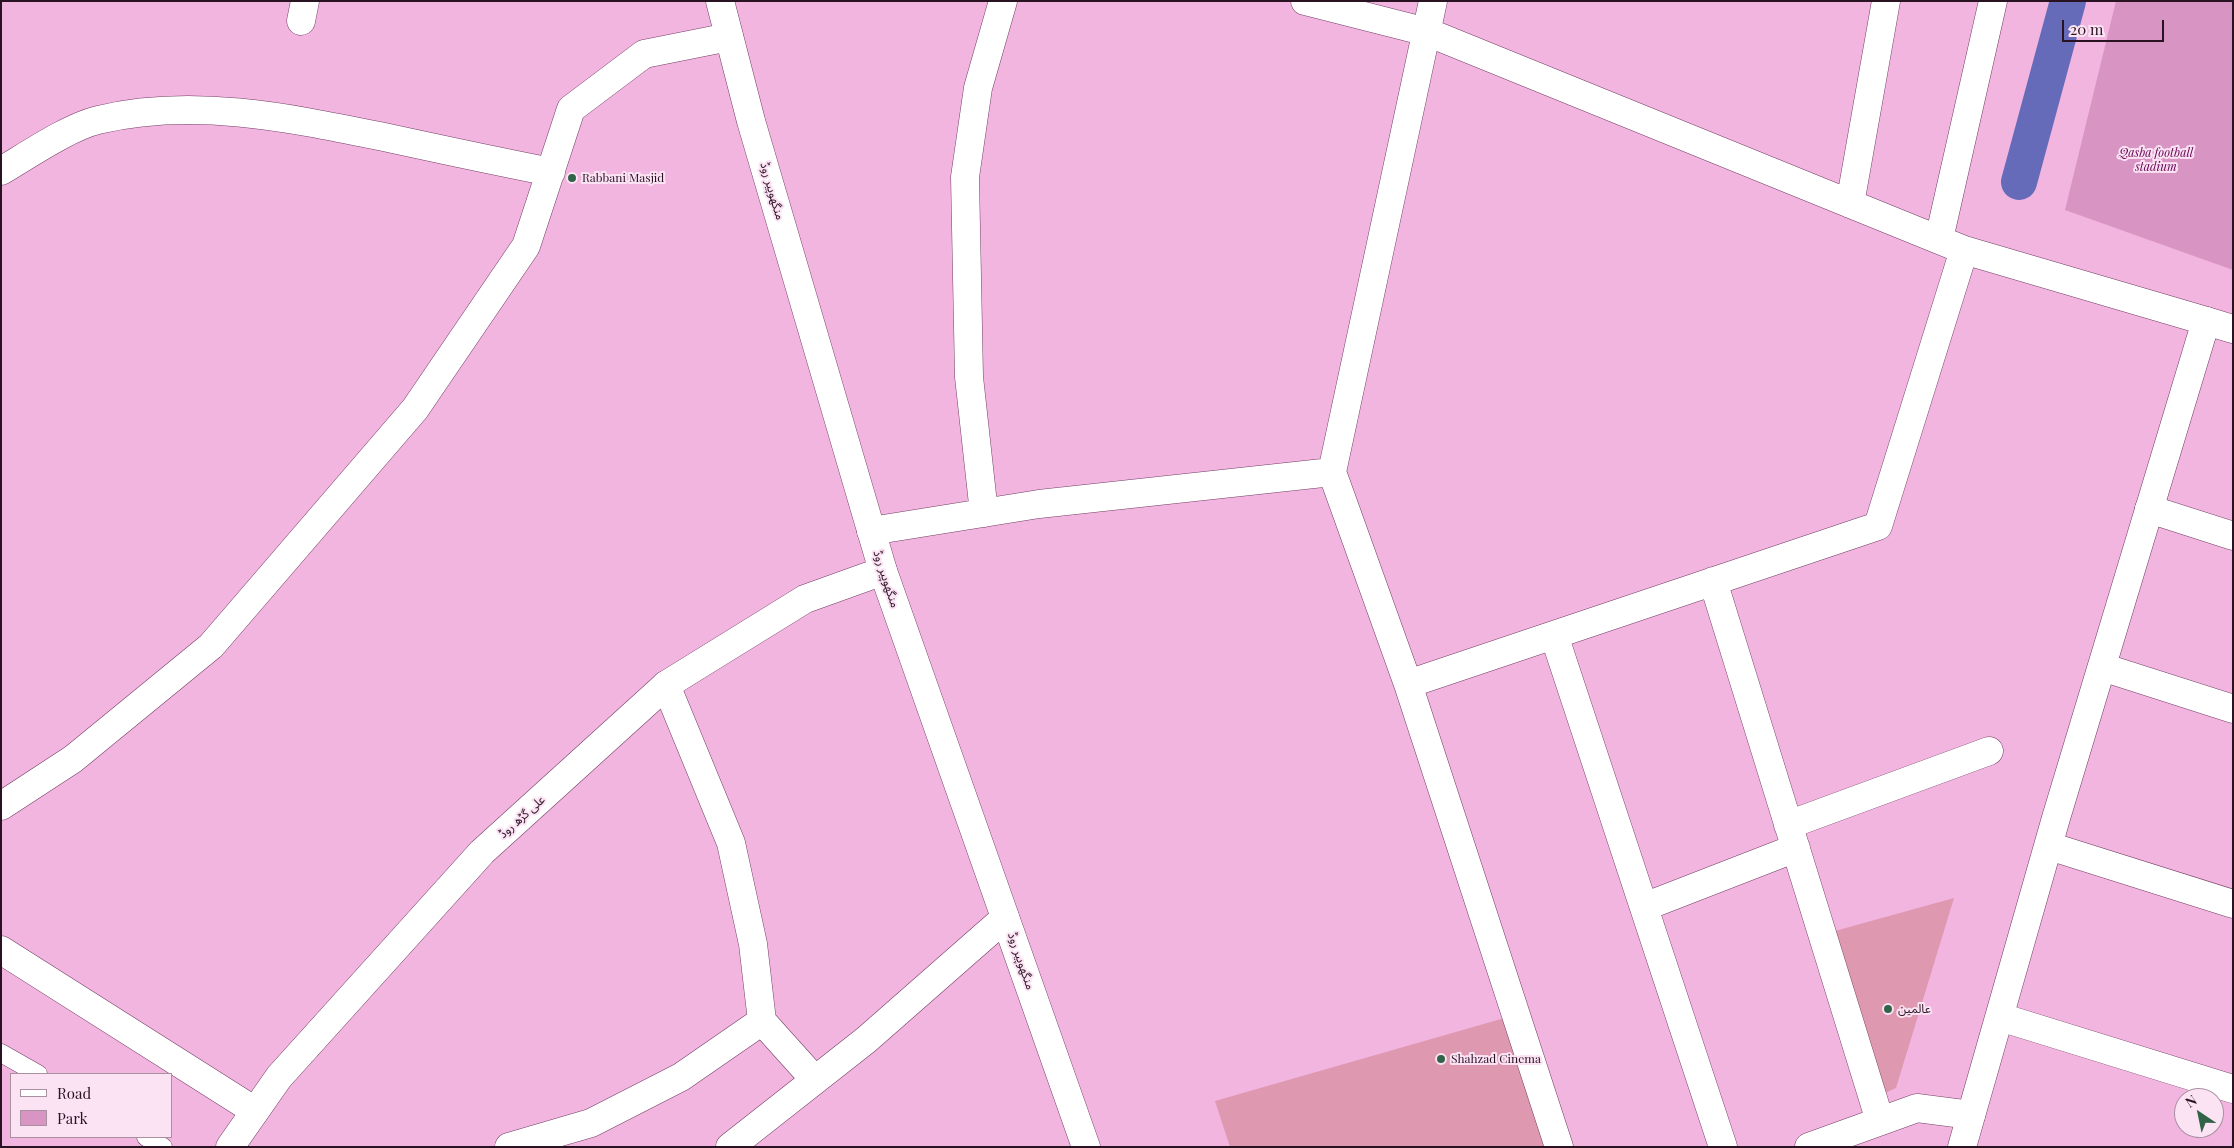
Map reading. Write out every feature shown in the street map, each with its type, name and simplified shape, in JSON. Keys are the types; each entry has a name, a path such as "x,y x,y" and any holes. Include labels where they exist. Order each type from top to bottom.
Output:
{"street":[{"name":"منگھوپیر روڈ","path":"720,1 751,121 883,571 1086,1147"},
{"path":"984,513 970,377 965,178 978,88 1003,1"},
{"path":"1305,1 1427,32 1964,250 2233,329"},
{"path":"1432,1 1427,32 1332,472 1408,684 1559,1147"},
{"path":"1850,204 1886,1"},
{"path":"1939,239 1993,1"},
{"path":"1,806 73,759 211,646 415,409 526,246 572,110 644,54 729,37"},
{"path":"1,171 58,138 97,120 141,113 192,110 294,119 551,172"},
{"path":"1408,684 1878,526 1964,250"},
{"path":"1962,1147 2049,846 2206,321"},
{"path":"871,531 1039,504 1332,472"},
{"path":"2150,510 2233,536"},
{"name":"علی گڑھ روڈ","path":"230,1147 279,1077 482,852 666,685 805,600 883,571"},
{"path":"1713,581 1880,1121"},
{"path":"1554,635 1724,1147"},
{"path":"2102,667 2233,709"},
{"path":"666,685 731,844 753,944 762,1021 815,1080"},
{"path":"1644,907 1792,836 1989,751"},
{"path":"2049,846 2233,904"},
{"path":"730,1147 866,1040 1005,918"},
{"path":"1,950 255,1111"},
{"path":"2000,1017 2233,1089"},
{"path":"509,1147 591,1123 681,1077 762,1021"},
{"path":"1809,1147 1917,1108 1971,1115"}],"lane":[{"path":"1,1053 36,1073"},
{"path":"148,1138 163,1147"}],"green space":[{"name":"Qasba football stadium","path":"2116,1 2233,1 2233,270 2065,210"}],"building":[{"name":"عالمین","path":"1954,898 1896,1088 1881,1095 1835,931"},
{"name":"Shahzad Cinema","path":"1508,1017 1548,1147 1230,1147 1215,1101"}],"waterway":[{"path":"2019,182 2068,1"}],"place":[{"name":"Rabbani Masjid","path":"572,178"},
{"name":"عالمین","path":"1888,1009"},
{"name":"Shahzad Cinema","path":"1441,1059"}]}
